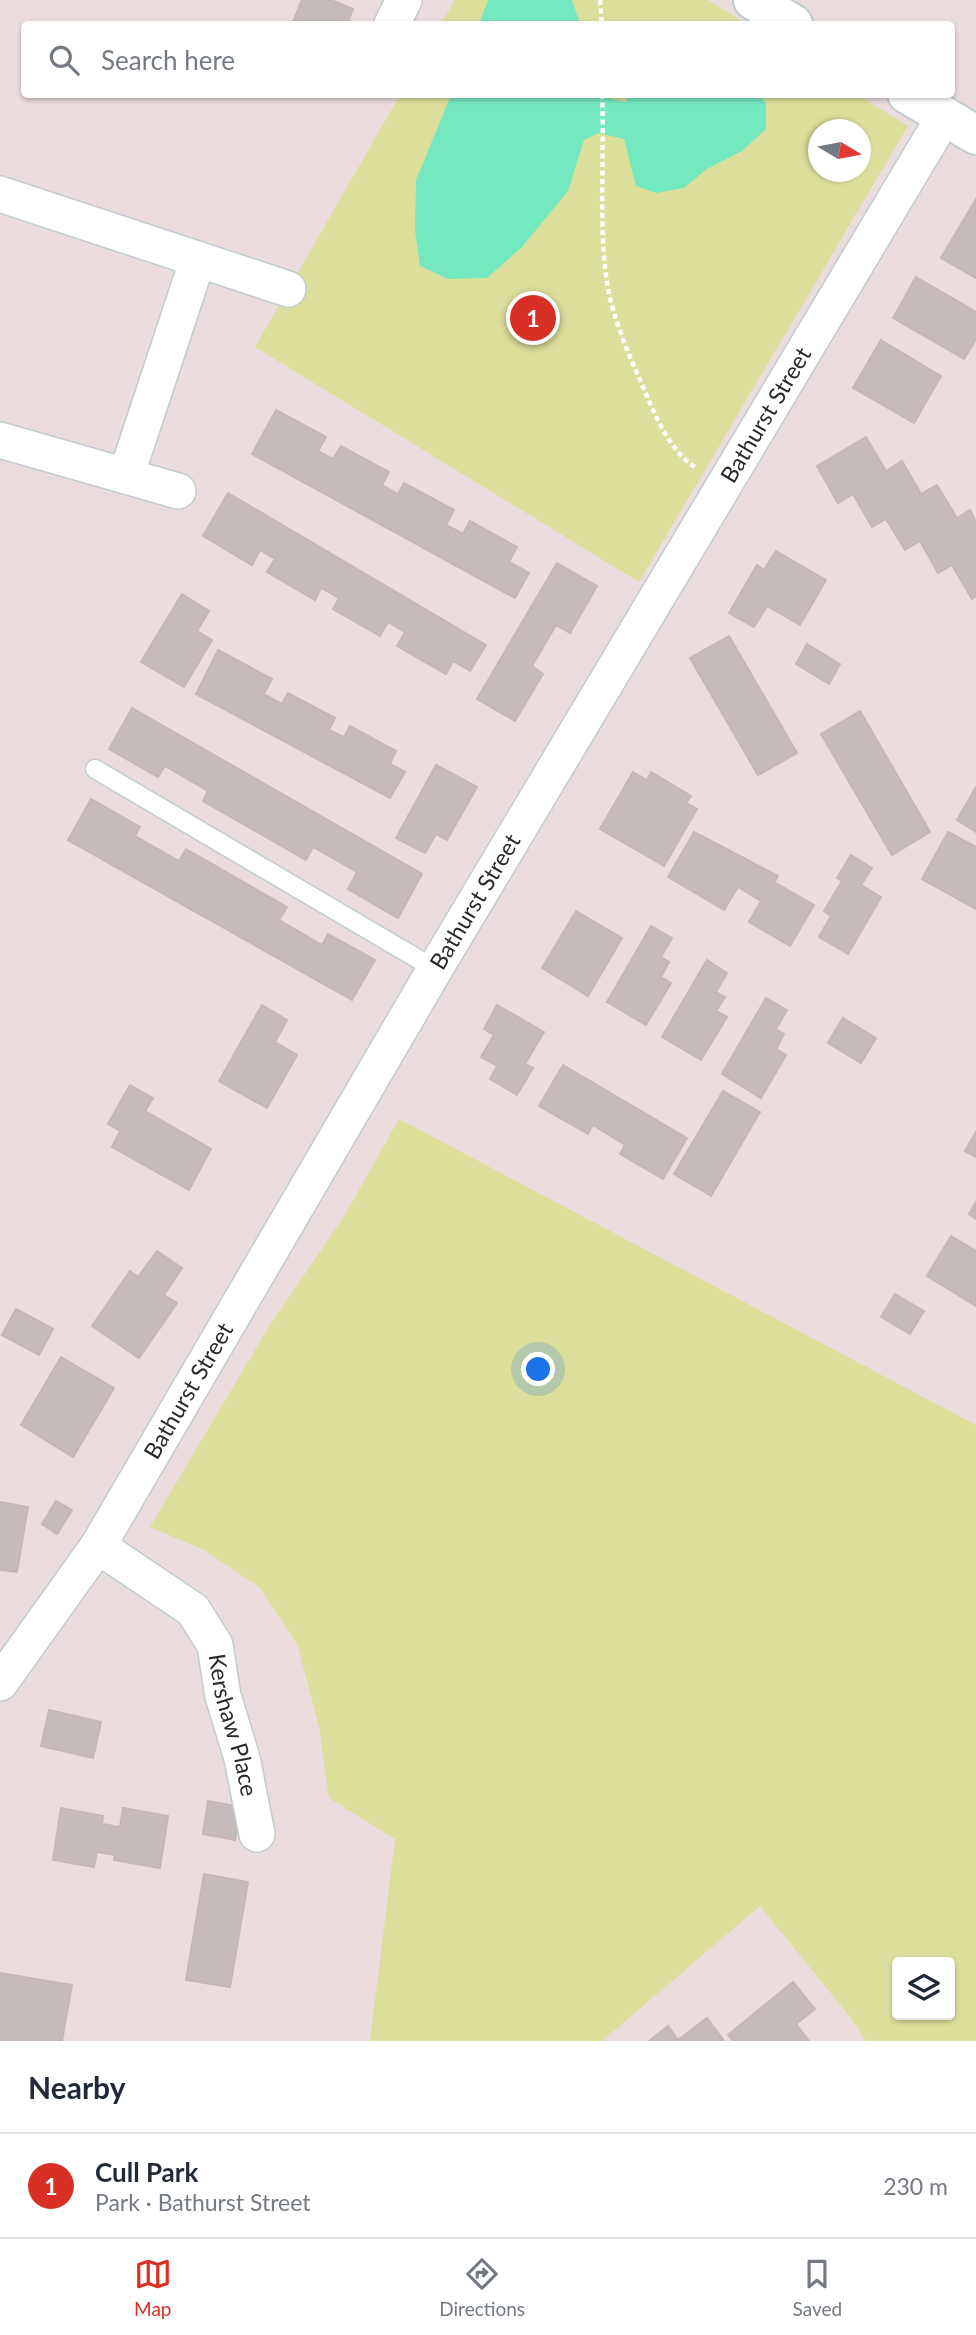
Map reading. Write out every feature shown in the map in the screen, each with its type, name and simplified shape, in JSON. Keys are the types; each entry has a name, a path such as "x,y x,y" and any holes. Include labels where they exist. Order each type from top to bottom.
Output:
{"main road":[{"path":"752,0 788,21"},
{"path":"914,98 960,126"}],"street":[{"path":"394,21 404,0"},
{"name":"Bathurst Street","path":"0,1683 98,1546 435,969 960,126"},
{"path":"0,194 288,289"},
{"path":"126,476 198,259"},
{"path":"0,440 178,491"},
{"name":"Kershaw Place","path":"98,1546 193,1610 215,1645 223,1696 242,1758 257,1834"}],"lane":[{"path":"95,769 435,969"}],"path":[{"path":"600,0 602,21"},
{"path":"601,98 602,226 607,285 635,368 658,420 681,458 703,473"}],"shaded area":[{"path":"455,0 708,0 742,21 443,21"},
{"path":"488,0 572,0 579,21 480,21"},
{"path":"398,98 863,98 908,126 639,582 255,347"},
{"path":"450,98 608,98 626,102 627,98 762,98 766,103 766,129 742,151 707,169 684,188 656,193 636,186 624,139 599,133 584,140 568,191 522,247 487,278 448,279 420,266 415,230 416,180"},
{"path":"399,1119 976,1425 976,2041 866,2041 851,2018 760,1906 602,2041 370,2041 395,1839 329,1798 319,1727 297,1643 259,1587 204,1550 150,1527 268,1328 345,1215"}],"building":[{"path":"302,0 331,0 353,9 348,21 293,21"},
{"path":"976,199 976,278 941,258"},
{"path":"916,277 976,312 976,339 964,359 893,318"},
{"path":"881,340 941,376 914,423 853,388"},
{"path":"276,410 326,437 318,451 333,459 341,446 389,472 382,485 398,494 404,483 454,510 446,525 463,534 470,521 517,547 509,562 529,573 515,598 252,454"},
{"path":"866,437 886,471 902,461 921,494 937,485 957,518 970,510 976,522 976,596 972,599 952,565 938,573 920,541 905,550 886,519 872,527 853,494 838,503 817,466"},
{"path":"228,493 486,645 470,671 453,661 446,674 397,646 405,632 388,622 380,636 333,609 339,598 321,588 315,600 267,572 275,559 260,550 252,565 203,536"},
{"path":"776,551 826,580 800,625 767,606 754,627 729,613 757,565 764,570"},
{"path":"557,563 597,586 570,633 556,625 532,666 543,674 515,721 477,699"},
{"path":"182,594 209,611 197,631 212,640 184,687 141,662"},
{"path":"729,636 797,753 758,775 690,658"},
{"path":"807,644 840,664 829,684 796,664"},
{"path":"218,650 272,679 264,694 282,704 288,693 335,718 329,730 344,737 350,726 396,751 390,764 405,772 390,798 196,694"},
{"path":"132,708 422,874 398,918 348,889 357,872 313,847 306,860 203,801 208,791 165,766 158,777 109,749"},
{"path":"860,711 930,832 892,855 821,734"},
{"path":"436,765 477,787 447,840 436,834 425,853 396,838"},
{"path":"633,772 647,780 651,772 691,796 686,803 697,809 664,866 600,829"},
{"path":"976,787 976,832 957,820"},
{"path":"91,799 140,827 135,836 179,861 186,849 287,907 279,920 322,945 328,934 375,960 352,1000 68,840"},
{"path":"694,832 778,876 774,882 814,905 790,946 749,922 761,901 738,887 724,910 668,877"},
{"path":"948,832 976,847 976,909 922,879"},
{"path":"851,855 872,868 861,885 881,897 848,954 819,937 831,916 824,911 842,881 837,878"},
{"path":"576,911 622,938 588,996 542,968"},
{"path":"651,926 672,938 661,957 669,962 661,977 671,983 646,1025 607,1002"},
{"path":"707,960 727,973 716,992 725,997 716,1011 727,1017 701,1060 662,1037"},
{"path":"766,998 787,1010 776,1029 784,1034 776,1049 786,1055 761,1098 722,1074"},
{"path":"262,1005 287,1020 275,1042 297,1055 267,1108 219,1081"},
{"path":"497,1005 544,1032 525,1064 533,1068 517,1095 490,1079 497,1066 481,1057 494,1035 484,1029"},
{"path":"843,1018 876,1038 861,1063 828,1043"},
{"path":"563,1065 687,1138 663,1179 620,1154 625,1145 593,1125 588,1134 539,1106"},
{"path":"130,1085 153,1098 145,1111 211,1149 189,1190 112,1147 120,1131 108,1124"},
{"path":"723,1091 760,1112 711,1196 674,1174"},
{"path":"976,1132 976,1157 965,1151"},
{"path":"976,1202 976,1219 969,1214"},
{"path":"951,1236 976,1251 976,1306 927,1276"},
{"path":"157,1251 182,1268 164,1295 177,1303 139,1358 92,1326 130,1271 138,1277"},
{"path":"895,1294 924,1311 910,1334 881,1317"},
{"path":"16,1309 53,1329 39,1355 2,1335"},
{"path":"61,1357 114,1388 73,1457 21,1425"},
{"path":"56,1501 72,1510 57,1534 42,1524"},
{"path":"0,1502 28,1507 17,1572 0,1570"},
{"path":"49,1710 101,1722 93,1758 41,1746"},
{"path":"208,1801 241,1807 235,1840 203,1834"},
{"path":"61,1808 103,1816 102,1824 120,1827 123,1808 168,1816 160,1868 114,1860 115,1855 97,1852 94,1867 53,1860"},
{"path":"204,1874 248,1882 230,1987 186,1980"},
{"path":"0,1973 72,1985 62,2041 0,2041"},
{"path":"793,1982 815,2009 796,2024 809,2041 733,2041 728,2035"},
{"path":"707,2018 724,2041 649,2041 668,2026 678,2040"}],"place":[{"name":"Cull Park","path":"533,318"}]}
